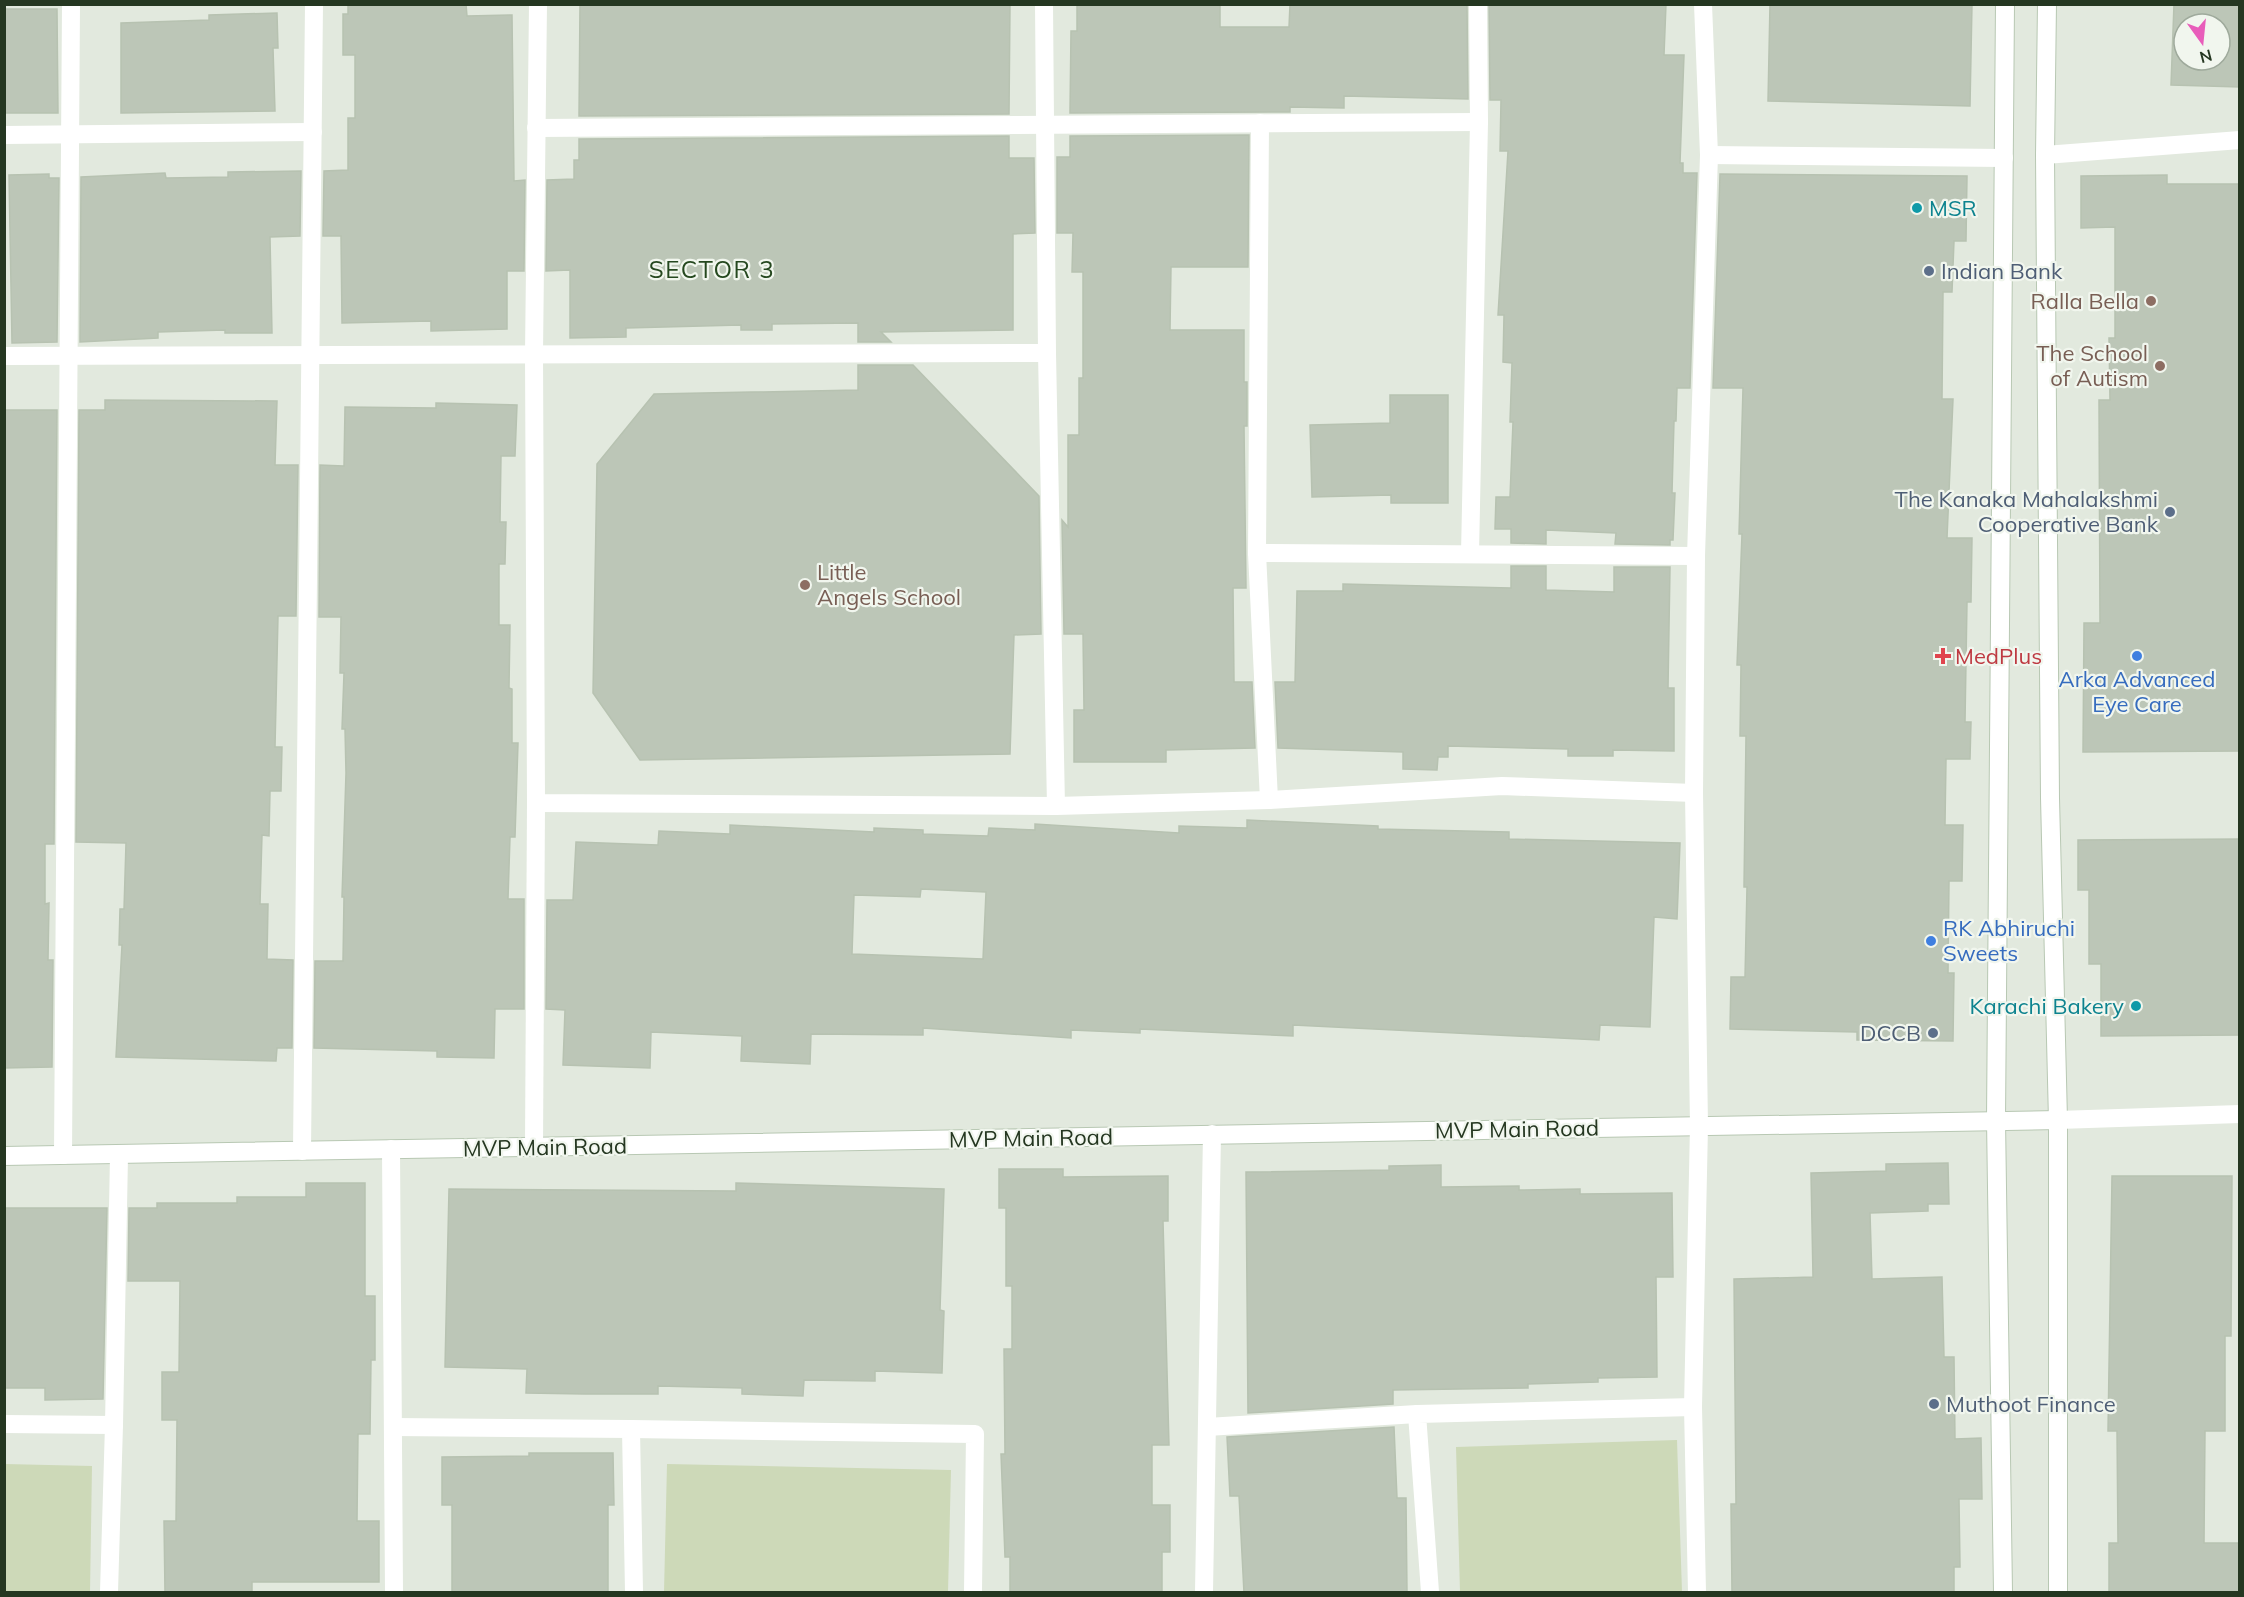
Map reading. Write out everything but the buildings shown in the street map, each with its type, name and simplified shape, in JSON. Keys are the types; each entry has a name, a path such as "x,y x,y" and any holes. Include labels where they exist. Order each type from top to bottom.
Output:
{"street":[{"path":"63,1155 66,355 71,4"},
{"path":"302,1151 314,4"},
{"path":"534,1147 536,803 534,354 538,4"},
{"path":"1044,4 1047,352 1056,806"},
{"path":"1470,555 1479,122 1478,4"},
{"path":"1697,1593 1693,1407 1699,1126 1695,793 1696,556 1709,155 1703,4"},
{"path":"2003,1593 1996,1120 2005,4"},
{"path":"2047,4 2045,155 2050,798 2058,1119 2058,1593"},
{"path":"536,128 1479,122"},
{"path":"1260,123 1257,553 1269,800"},
{"path":"4,135 313,132"},
{"path":"2045,155 2240,140"},
{"path":"1709,155 2004,158"},
{"path":"4,356 1047,352"},
{"path":"1257,553 1696,556"},
{"path":"536,803 1056,806 1269,800 1502,786 1695,793"},
{"name":"MVP Main Road","path":"4,1156 1699,1126 2240,1114"},
{"path":"1204,1593 1212,1134"},
{"path":"391,1149 394,1593"},
{"path":"109,1593 118,1155"},
{"path":"1207,1427 1417,1414 1693,1407"},
{"path":"1417,1414 1430,1593"},
{"path":"4,1424 114,1425"},
{"path":"393,1427 975,1434 973,1593"},
{"path":"631,1429 634,1593"}],"green space":[{"path":"1677,1440 1682,1592 1460,1592 1456,1447"},
{"path":"5,1464 92,1466 90,1592 5,1592"},
{"path":"667,1464 951,1470 948,1592 664,1592"}],"place":[{"name":"MSR","path":"1917,208"},
{"name":"Indian Bank","path":"1929,271"},
{"name":"Ralla Bella","path":"2151,301"},
{"name":"The School of Autism","path":"2160,366"},
{"name":"The Kanaka Mahalakshmi Cooperative Bank","path":"2170,512"},
{"name":"Little Angels School","path":"805,585"},
{"name":"MedPlus","path":"1943,656"},
{"name":"Arka Advanced Eye Care","path":"2137,656"},
{"name":"RK Abhiruchi Sweets","path":"1931,941"},
{"name":"Karachi Bakery","path":"2136,1006"},
{"name":"DCCB","path":"1933,1033"},
{"name":"Muthoot Finance","path":"1934,1404"}],"district":[{"name":"SECTOR 3","path":"712,269"}]}
